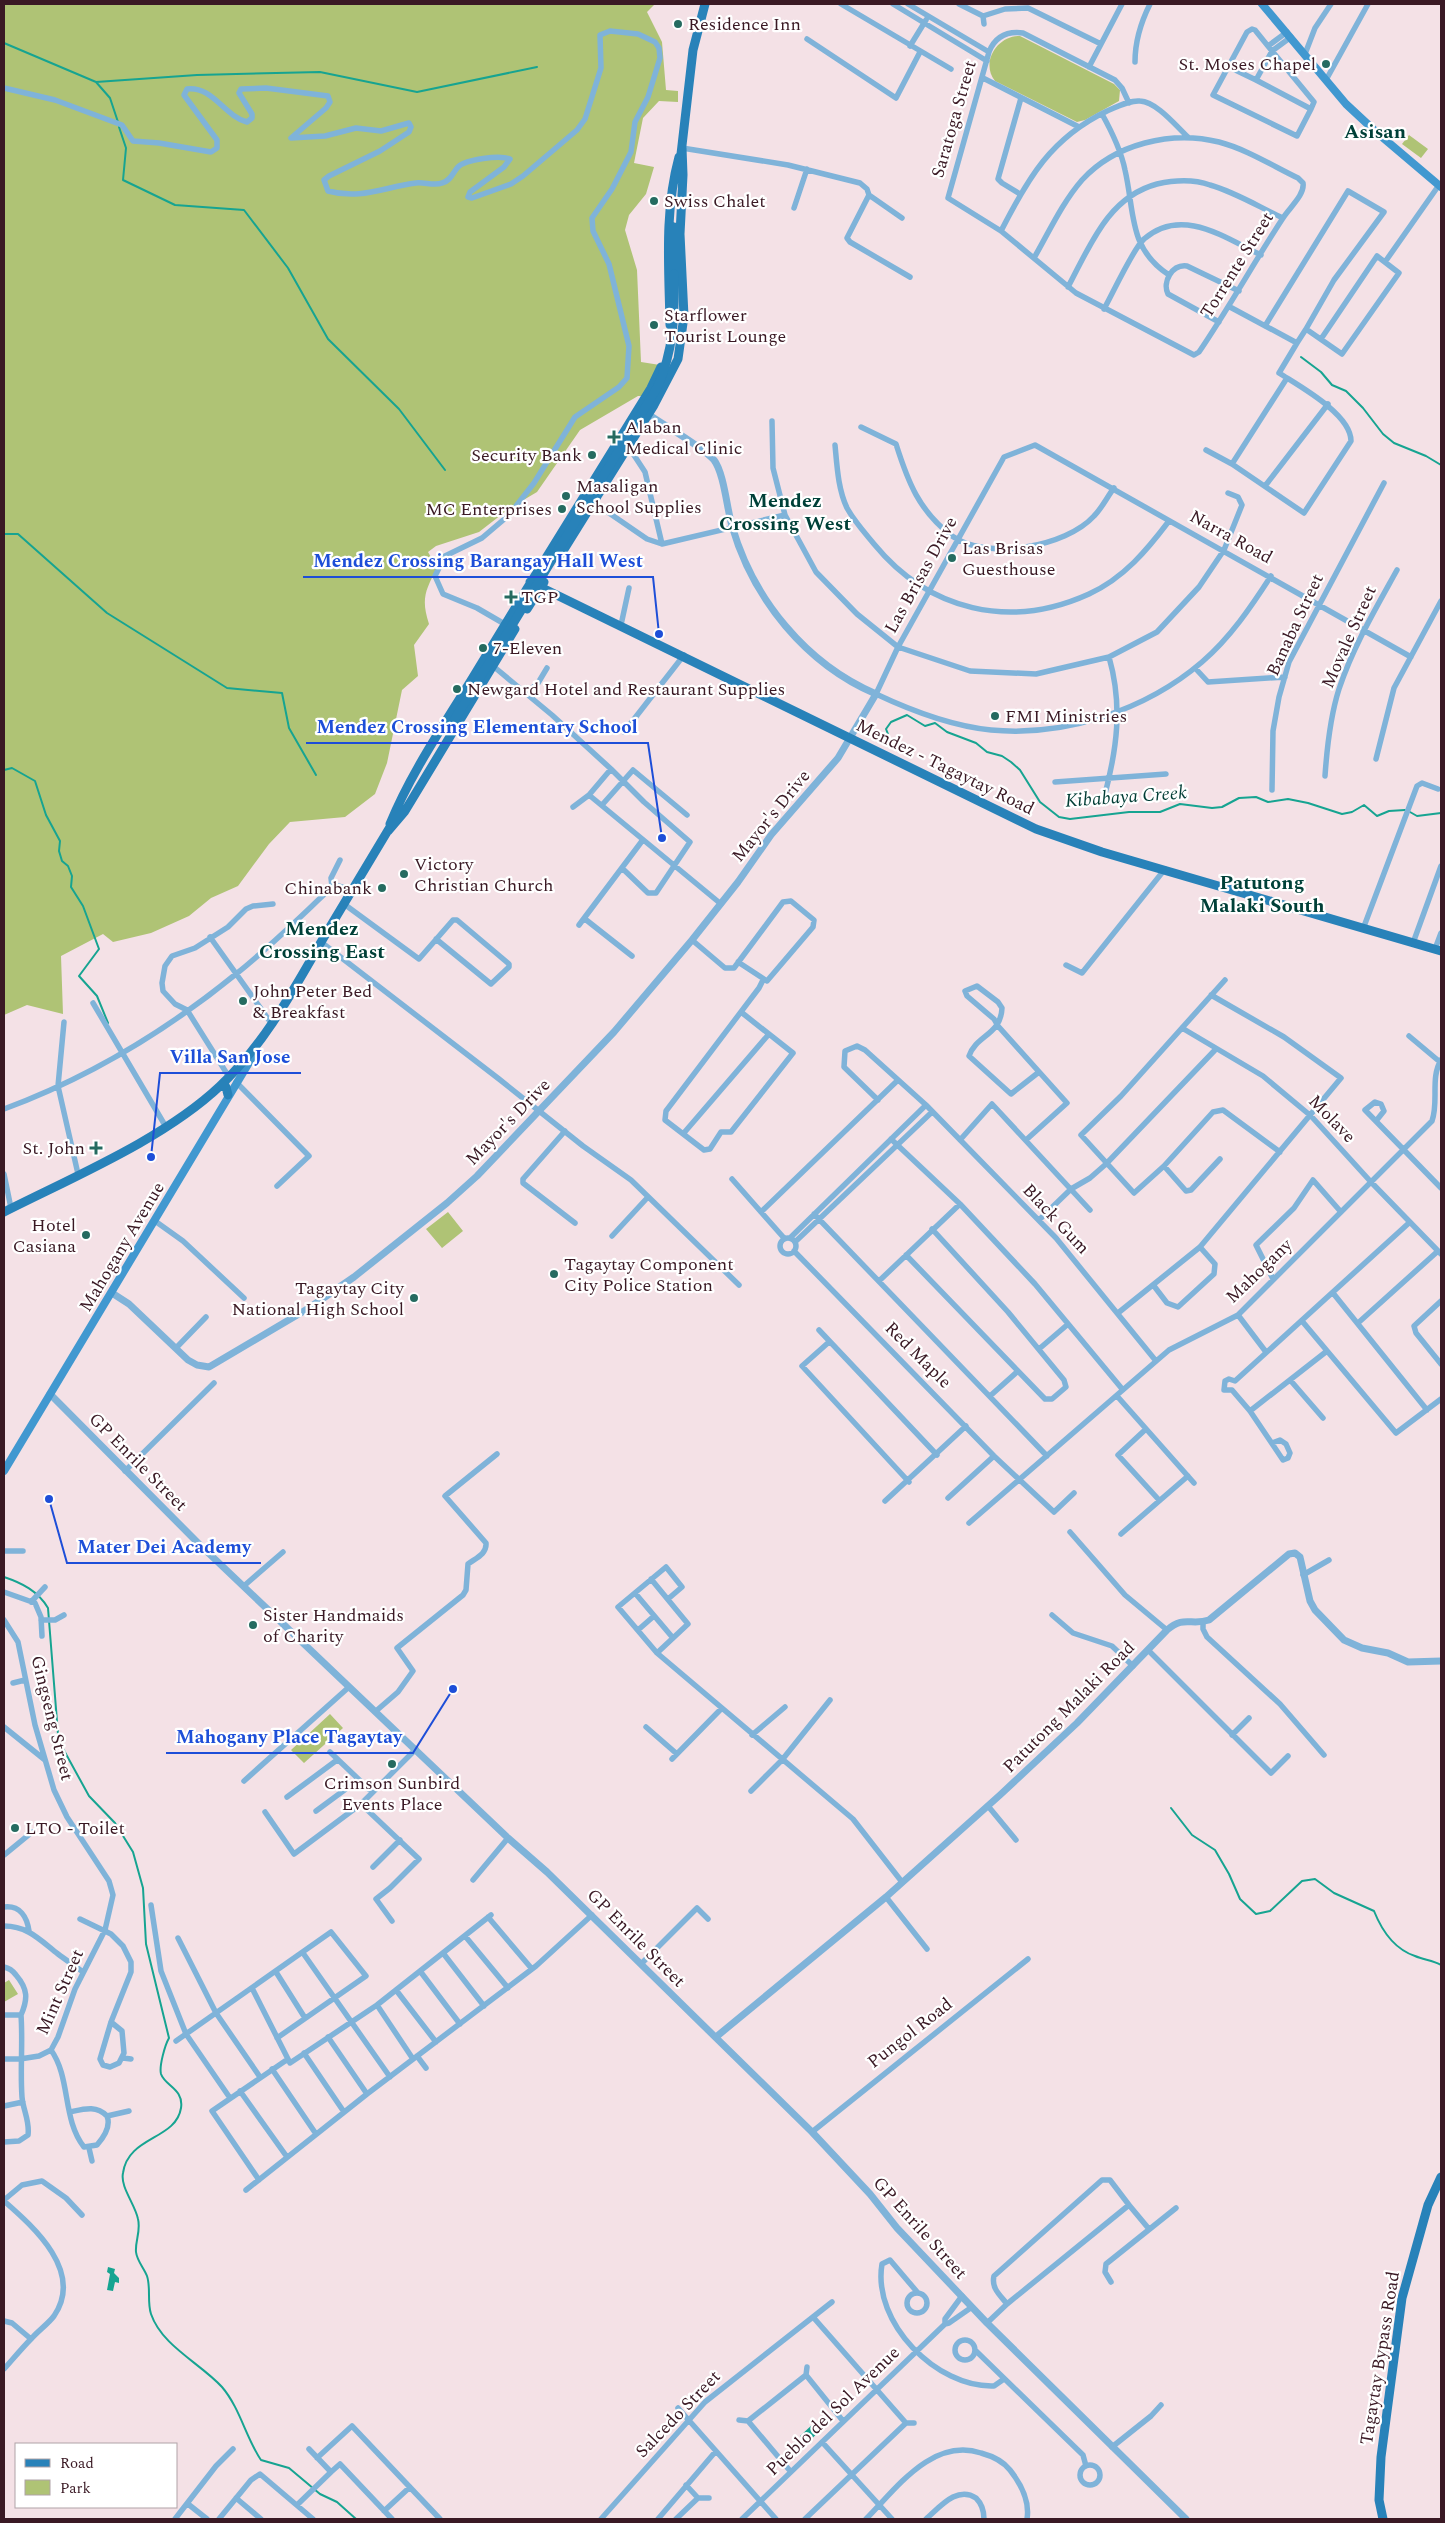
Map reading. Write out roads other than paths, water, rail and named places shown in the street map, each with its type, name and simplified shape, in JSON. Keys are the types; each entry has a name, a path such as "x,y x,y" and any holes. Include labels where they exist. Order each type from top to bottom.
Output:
{"main road":[{"path":"8,1210 166,1128 195,1108 220,1086 233,1080 322,942 448,730 657,388 666,367 674,334 674,239 682,148 693,50 705,4"},
{"path":"1262,4 1346,104 1374,131 1440,186"},
{"path":"388,831 405,811 673,371 683,332 680,234 683,175 682,148"},
{"path":"388,831 399,803 530,582 642,403 662,365 670,328 667,236 670,204 682,148"},
{"name":"Mendez - Tagaytay Road","path":"530,582 1036,829 1072,843 1438,950"},
{"name":"Mahogany Avenue","path":"4,1471 155,1221 228,1095 233,1080"},
{"path":"220,1086 226,1087 228,1095"},
{"name":"Tagaytay Bypass Road","path":"1384,2519 1379,2500 1381,2457 1402,2298 1428,2205 1441,2177"}],"street":[{"path":"841,4 951,70"},
{"path":"893,4 987,61"},
{"path":"908,4 990,52"},
{"path":"958,4 983,16 1005,8 1028,8 1101,44"},
{"path":"1135,62 1135,47 1143,17 1150,4"},
{"path":"1305,54 1315,28 1331,4"},
{"path":"1326,80 1368,4"},
{"path":"1089,67 1119,5"},
{"path":"910,46 928,16"},
{"path":"983,16 984,24"},
{"path":"1249,30 1255,30 1314,102 1297,136 1213,95 1227,66 1249,30"},
{"path":"4,88 55,100 111,120 122,125 133,141 159,142 211,152 217,148 217,140 184,95 187,89 210,94 228,112 247,122 252,118 252,114 239,93 241,90 266,88 328,96 330,102 326,108 291,138 325,136 356,128 381,131 409,123 411,127 409,132 380,150 329,176 324,180 328,191 365,195 413,184 429,182 440,184 449,180 458,167 467,161 508,158 510,160 504,167 470,192 468,197 472,198 511,184 577,130 585,119 601,68 600,35 610,31 638,34 655,42 659,48 658,69 648,97 635,122 631,152 612,189 592,218 593,232 609,264 630,346 627,378 619,387 575,417 534,483 498,527 482,538 445,556 435,576 442,594 477,608 514,630"},
{"name":"Saratoga Street","path":"1129,102 1119,83 1089,67 1023,33 1009,33 1002,36 995,41 990,52 948,194 952,200 1001,232 1068,287 1104,309 1190,354"},
{"path":"1256,80 1270,48 1289,34"},
{"path":"808,39 896,98 920,52"},
{"path":"1227,66 1311,109"},
{"path":"983,78 1079,127"},
{"path":"1020,194 1002,184 998,179 1021,98"},
{"path":"1001,232 1020,194 1049,153 1079,127 1102,114 1129,102 1140,101 1154,107 1188,137"},
{"path":"1102,114 1120,151 1130,195 1134,226 1140,244 1150,259 1169,275"},
{"path":"1034,258 1065,203 1077,186 1092,171 1120,151 1153,141 1188,137"},
{"name":"Torrente Street","path":"1188,137 1219,142 1236,148 1298,178 1304,186 1230,307 1199,352 1190,354"},
{"path":"682,148 735,155 807,169 860,183 869,195 902,218"},
{"path":"794,208 807,169"},
{"path":"1068,287 1105,220 1130,195 1140,190 1163,183 1199,182 1218,187 1283,218"},
{"path":"1385,262 1440,186"},
{"path":"1206,450 1232,464 1304,513 1351,441 1351,434 1328,404 1279,373 1334,280 1384,212 1348,191 1265,326"},
{"path":"869,195 847,238 850,242 910,277"},
{"path":"1104,309 1140,244 1144,239 1168,226 1191,224 1213,232 1261,255"},
{"path":"1306,329 1342,354 1399,273 1377,256 1321,339"},
{"path":"1219,322 1171,297 1166,288 1169,275 1178,267 1187,266 1239,291"},
{"path":"1230,307 1297,343"},
{"path":"1232,464 1288,378"},
{"path":"1265,486 1328,404"},
{"path":"648,414 714,460 719,472 732,528 745,562 762,594 784,625 827,667 849,681 933,717 991,730 1038,730 1066,727 1093,720 1118,710 1172,684 1195,668 1239,622 1271,576"},
{"path":"772,421 773,468 785,515 816,572 857,614 898,646 959,668 994,673 1036,674 1109,657 1157,632 1199,587 1224,550 1242,505 1238,497 1228,492"},
{"path":"861,426 896,444 909,486 928,513 958,539 974,545 1012,549 1045,544 1069,533 1093,517 1114,488"},
{"path":"835,445 841,491 847,508 881,553 905,576 930,593 973,609 999,613 1035,610 1065,603 1090,594 1126,571 1169,520"},
{"name":"Las Brisas Drive","path":"851,739 876,694 898,646 930,593 1004,457 1035,445"},
{"name":"Narra Road","path":"1035,445 1271,576 1411,657"},
{"path":"628,446 646,472 662,544"},
{"name":"Banaba Street","path":"1272,790 1273,731 1285,677 1318,604 1384,483"},
{"path":"593,502 647,539 662,544 785,515"},
{"name":"Movale Street","path":"1325,776 1331,719 1338,696 1364,631 1397,570"},
{"path":"621,626 629,588"},
{"path":"1376,759 1394,688 1441,601"},
{"path":"624,732 684,656"},
{"path":"1104,798 1109,778 1118,710 1114,677 1109,657"},
{"path":"493,666 526,693 690,842 672,865 656,893 652,894 623,869"},
{"path":"526,693 538,683 547,668"},
{"path":"1195,668 1208,682 1285,677"},
{"name":"Mayor's Drive","path":"112,1292 129,1304 195,1364 209,1368 310,1308 354,1277 467,1186 614,1032 692,940 721,904 771,835 838,758 851,739"},
{"path":"573,807 589,795 611,769"},
{"path":"602,805 633,770 687,815"},
{"path":"1055,782 1166,774"},
{"path":"1363,929 1417,786 1422,783 1438,788"},
{"path":"589,795 642,841 721,904"},
{"path":"579,926 642,841"},
{"path":"332,887 331,878 340,860"},
{"path":"1413,943 1441,866"},
{"path":"1066,965 1082,973 1165,869"},
{"path":"4,1109 58,1086 123,1054 236,974 332,887 335,885 352,890"},
{"path":"692,940 724,968 734,968 738,962 783,902 791,901 814,920 813,927 767,982 738,962"},
{"path":"273,904 246,909 228,927 195,948 172,956 165,966 162,983 163,991 175,1004 187,1010 233,1080 309,1156 277,1186"},
{"path":"344,904 416,958 422,957 436,939 453,920 457,920 509,964 509,967 492,984 436,939"},
{"path":"585,919 632,956"},
{"path":"1438,950 1441,933"},
{"path":"210,937 271,1023"},
{"path":"322,942 631,1180 739,1285"},
{"path":"741,1012 793,1053 731,1132 721,1132 710,1149 704,1150 665,1120 666,1111 763,980"},
{"path":"1225,980 1121,1096 1081,1135 1134,1193 1164,1166 1213,1112 1218,1110 1223,1110 1280,1152"},
{"path":"1026,1140 1067,1103 998,1026 994,1020 967,996 965,991 978,986 998,1002 1002,1008 998,1026 971,1050 969,1056 1011,1094 1039,1072"},
{"path":"1118,1313 1154,1286 1200,1247 1341,1078 1284,1037 1212,995"},
{"path":"93,1003 166,1128"},
{"path":"64,1022 58,1086 78,1174"},
{"name":"Molave","path":"1182,1028 1215,1050 1263,1076 1311,1116 1371,1182 1439,1252"},
{"path":"683,1134 769,1034"},
{"path":"1409,1036 1440,1061"},
{"name":"Black Gum","path":"878,1100 844,1067 845,1052 857,1046 865,1050 926,1105 1039,1220 1156,1361"},
{"path":"1039,1220 1071,1189 1090,1178 1106,1164 1215,1050"},
{"name":"Mahogany","path":"970,1523 1156,1361 1182,1342 1238,1315 1432,1121 1435,1112 1436,1073 1440,1061"},
{"path":"761,1212 898,1080"},
{"path":"960,1140 992,1104 1090,1210"},
{"path":"790,1239 926,1105"},
{"path":"790,1239 819,1220 932,1112"},
{"path":"1376,1121 1441,1188"},
{"path":"565,1131 523,1179 523,1183 575,1223"},
{"path":"891,1138 960,1204 1035,1284 1067,1325 1123,1390"},
{"path":"1164,1166 1186,1190 1191,1190 1220,1159"},
{"path":"4,1174 8,1210"},
{"path":"732,1179 761,1212 790,1239 794,1252"},
{"path":"1273,1280 1256,1245 1294,1208 1313,1180 1341,1212"},
{"path":"612,1236 648,1197"},
{"path":"878,1281 960,1204"},
{"path":"814,1214 1047,1456"},
{"path":"155,1221 183,1242 244,1298"},
{"path":"1232,1390 1235,1381 1410,1222"},
{"path":"906,1255 1045,1399 1052,1399 1066,1388 1064,1380 1008,1312 932,1229"},
{"name":"Red Maple","path":"790,1239 780,1246 782,1252 788,1254 794,1252 994,1456 1054,1512 1074,1493"},
{"path":"1154,1286 1167,1303 1178,1307 1214,1274 1215,1264 1200,1247"},
{"path":"1358,1323 1439,1252"},
{"path":"1333,1293 1428,1410"},
{"path":"1441,1302 1414,1326 1416,1333 1441,1364"},
{"path":"1238,1315 1266,1352"},
{"path":"176,1348 206,1317"},
{"path":"1302,1321 1396,1433 1441,1399"},
{"path":"1039,1349 1067,1325"},
{"path":"819,1330 937,1455"},
{"path":"829,1342 802,1366 909,1482"},
{"path":"1250,1411 1291,1381 1327,1351"},
{"path":"990,1396 1018,1371"},
{"path":"1235,1381 1229,1379 1223,1385 1224,1390 1232,1390 1250,1411 1272,1443"},
{"path":"1291,1381 1323,1418"},
{"path":"125,1471 214,1383"},
{"name":"GP Enrile Street","path":"50,1394 199,1544 245,1585 349,1687 592,1915 812,2132 870,2194 897,2228 987,2324 1186,2519"},
{"path":"1117,1396 1194,1483"},
{"path":"885,1501 909,1482 966,1426"},
{"path":"1146,1429 1118,1455 1159,1500"},
{"path":"376,1712 398,1692 413,1671 397,1648 463,1594 466,1590 468,1564 484,1553 486,1543 444,1496 497,1454"},
{"path":"948,1498 994,1456"},
{"path":"1121,1534 1188,1476"},
{"path":"1070,1532 1125,1595 1167,1630"},
{"path":"4,1551 23,1551"},
{"path":"245,1585 283,1552"},
{"path":"1324,1755 1280,1704 1207,1637 1203,1629 1203,1622 1233,1601 1289,1554 1296,1553 1300,1557 1310,1600 1315,1610 1344,1640 1362,1648 1388,1653 1408,1662 1441,1661"},
{"path":"1303,1575 1329,1560"},
{"path":"668,1599 682,1587 666,1567 618,1607 657,1653 720,1709 853,1819 902,1882"},
{"path":"651,1579 688,1624 657,1653"},
{"path":"31,1602 45,1587"},
{"path":"4,1592 31,1602 47,1620"},
{"path":"635,1592 673,1638"},
{"path":"47,1620 64,1615"},
{"path":"1052,1615 1072,1633 1112,1646 1133,1666"},
{"path":"638,1630 654,1616"},
{"path":"42,1636 47,1620"},
{"name":"Patutong Malaki Road","path":"716,2037 886,1897 988,1806 1077,1723 1167,1630 1180,1621 1203,1622"},
{"name":"Gingseng Street","path":"4,1622 18,1642 25,1680 54,1790 67,1817 112,1888 112,1905 105,1930"},
{"path":"1148,1650 1271,1773 1288,1756"},
{"path":"13,1683 25,1680"},
{"path":"244,1781 349,1687"},
{"path":"751,1791 782,1760 830,1700"},
{"path":"752,1734 785,1706"},
{"path":"672,1759 720,1709"},
{"path":"1232,1735 1249,1718"},
{"path":"4,1727 45,1760"},
{"path":"646,1727 676,1754"},
{"path":"265,1812 294,1854 361,1804 416,1749"},
{"path":"330,1752 372,1792"},
{"path":"287,1797 337,1760"},
{"path":"316,1811 358,1780"},
{"path":"361,1804 419,1859 376,1899 392,1921"},
{"path":"988,1806 1016,1840"},
{"path":"4,1855 32,1832"},
{"path":"473,1880 508,1838"},
{"path":"374,1866 400,1840"},
{"path":"886,1897 927,1949"},
{"path":"4,1907 12,1904 26,1916 29,1932"},
{"path":"152,1905 161,1971 186,2034 230,2098"},
{"path":"640,1964 698,1908 708,1918"},
{"path":"246,2190 367,2094 532,1969 592,1915"},
{"path":"252,1988 290,2062 377,2005 490,1916 532,1969"},
{"path":"80,1919 105,1930 123,1946 131,1962 131,1972 111,2022 100,2058 103,2065 110,2066 119,2063 124,2052 122,2031 111,2022"},
{"path":"4,1926 29,1932 83,1972"},
{"name":"Mint Street","path":"4,2059 39,2056 51,2050 58,2038 71,1998 105,1930"},
{"path":"176,2041 331,1932 366,1976 277,2038"},
{"path":"465,1936 508,1988"},
{"path":"178,1938 216,2013 260,2077"},
{"path":"303,1953 390,2077"},
{"path":"443,1953 484,2006"},
{"name":"Pungol Road","path":"812,2132 1028,1959"},
{"path":"4,1966 13,1971 26,1987 26,2003 21,2015 20,2059 23,2102 29,2126 28,2135 19,2140 4,2142"},
{"path":"420,1971 460,2024"},
{"path":"276,1972 305,2018"},
{"path":"26,1987 32,1984"},
{"path":"396,1990 436,2042"},
{"path":"377,2005 415,2058 426,2068"},
{"path":"4,2015 21,2015"},
{"path":"328,2037 367,2094"},
{"path":"51,2050 61,2072 71,2124 80,2141 84,2147 89,2148 97,2145 104,2138 108,2120 107,2116 101,2111 93,2108 70,2112"},
{"path":"304,2053 344,2112"},
{"path":"122,2058 132,2059"},
{"path":"259,2180 212,2111 288,2059"},
{"path":"272,2069 316,2134"},
{"path":"240,2091 287,2157"},
{"path":"4,2106 23,2102"},
{"path":"107,2116 129,2110"},
{"path":"89,2148 92,2161"},
{"path":"4,2369 55,2314 63,2297 64,2282 61,2269 52,2252 34,2229 4,2200 22,2185 43,2178 82,2214"},
{"path":"1007,2304 995,2290 992,2283 994,2276 1102,2180 1110,2180 1149,2229"},
{"path":"987,2324 1007,2304 1129,2204"},
{"path":"1111,2282 1105,2272 1106,2264 1176,2208"},
{"path":"918,2293 890,2260 882,2264 881,2270 886,2306 904,2338 915,2352 940,2371 965,2382 994,2386 1004,2379"},
{"name":"Pueblo del Sol Avenue","path":"945,2324 944,2318 962,2296"},
{"name":"Salcedo Street","path":"601,2519 688,2419 734,2378 832,2302"},
{"name":"Pueblo del Sol Avenue","path":"742,2519 945,2324 950,2323 972,2307"},
{"path":"813,2317 906,2423"},
{"path":"4,2321 12,2323 31,2339"},
{"path":"975,2350 1083,2455 1086,2466"},
{"path":"748,2421 806,2375 807,2367"},
{"path":"806,2375 843,2422"},
{"path":"1112,2447 1151,2416 1161,2404"},
{"path":"678,2408 776,2519"},
{"path":"739,2420 748,2421 792,2472"},
{"path":"805,2519 906,2423 914,2423"},
{"path":"317,2458 352,2426 440,2519"},
{"path":"822,2442 892,2519"},
{"path":"175,2519 216,2466 233,2449"},
{"path":"309,2449 331,2472"},
{"path":"866,2519 920,2466 936,2455 954,2450 973,2450 992,2456 1011,2472 1020,2483 1026,2497 1027,2519"},
{"path":"658,2519 716,2451"},
{"path":"297,2504 340,2464 392,2519"},
{"path":"219,2519 251,2480 260,2474 313,2519"},
{"path":"686,2486 698,2498"},
{"path":"384,2511 410,2487"},
{"path":"926,2519 951,2497 960,2494 971,2496 977,2500 982,2506 984,2519"},
{"path":"236,2498 261,2519"},
{"path":"676,2519 698,2498 709,2498"},
{"path":"188,2504 207,2519"}],"waterway":[{"path":"4,43 96,82 197,75 320,72 417,92 537,67"},
{"path":"96,82 110,98 118,122"},
{"path":"119,127 126,148 123,180 175,205 244,210 288,268 328,339 399,409 445,470"},
{"path":"1301,357 1321,372 1332,385 1346,391 1363,408 1383,434 1394,443 1426,456 1441,465"},
{"path":"4,534 18,534 107,613 227,688 282,693 289,728 316,775"},
{"name":"Kibabaya Creek","path":"888,734 886,729 891,722 907,715 925,726 935,723 947,732 976,743 987,752 1002,756 1011,762 1020,770 1040,802 1059,817 1070,819 1129,812 1160,812 1180,804 1212,808 1222,807 1239,798 1256,797 1268,802 1288,799 1342,814 1352,812 1364,805 1377,816 1389,811 1405,810"},
{"path":"4,770 12,768 35,781 46,815 60,841 59,851 62,861 68,866 72,876 71,887 83,906 99,949 79,976 97,996 108,1023"},
{"name":"Kibabaya Creek","path":"1410,812 1417,816 1441,813"},
{"path":"4,1577 29,1588 48,1608 58,1734 61,1745 89,1796 115,1823 133,1852 143,1888 146,1944 169,2038 163,2056 161,2074 180,2096 181,2102 177,2118 171,2126 133,2152 127,2161 123,2173 124,2184 138,2219 139,2228 136,2252 146,2273 149,2285 151,2314 156,2325 172,2345 222,2387 234,2404 261,2460 289,2468 320,2494 337,2502 356,2519"},
{"path":"1171,1808 1192,1835 1215,1850 1229,1874 1240,1899 1256,1914 1270,1911 1302,1881 1315,1879 1334,1893 1374,1911 1385,1932 1401,1949 1441,1965"}],"place":[{"name":"Residence Inn","path":"678,24"},
{"name":"St. Moses Chapel","path":"1326,64"},
{"name":"Swiss Chalet","path":"654,201"},
{"name":"Starflower Tourist Lounge","path":"654,325"},
{"name":"Alaban Medical Clinic","path":"614,437"},
{"name":"Security Bank","path":"592,455"},
{"name":"Masaligan School Supplies","path":"566,496"},
{"name":"MC Enterprises","path":"562,509"},
{"name":"Las Brisas Guesthouse","path":"952,558"},
{"name":"TGP","path":"511,597"},
{"name":"Mendez Crossing Barangay Hall West","path":"659,634"},
{"name":"7-Eleven","path":"483,648"},
{"name":"Newgard Hotel and Restaurant Supplies","path":"457,689"},
{"name":"FMI Ministries","path":"995,716"},
{"name":"Mendez Crossing Elementary School","path":"662,838"},
{"name":"Victory Christian Church","path":"404,874"},
{"name":"Chinabank","path":"382,888"},
{"name":"John Peter Bed & Breakfast","path":"243,1001"},
{"name":"St. John","path":"96,1148"},
{"name":"Villa San Jose","path":"151,1157"},
{"name":"Hotel Casiana","path":"86,1235"},
{"name":"Tagaytay Component City Police Station","path":"554,1274"},
{"name":"Tagaytay City National High School","path":"414,1298"},
{"name":"Mater Dei Academy","path":"49,1499"},
{"name":"Sister Handmaids of Charity","path":"253,1625"},
{"name":"Mahogany Place Tagaytay","path":"453,1689"},
{"name":"Crimson Sunbird Events Place","path":"392,1764"},
{"name":"LTO - Toilet","path":"15,1828"}],"district":[{"name":"Asisan","path":"1375,132"},
{"name":"Mendez Crossing West","path":"785,512"},
{"name":"Patutong Malaki South","path":"1262,894"},
{"name":"Mendez Crossing East","path":"322,940"}]}
